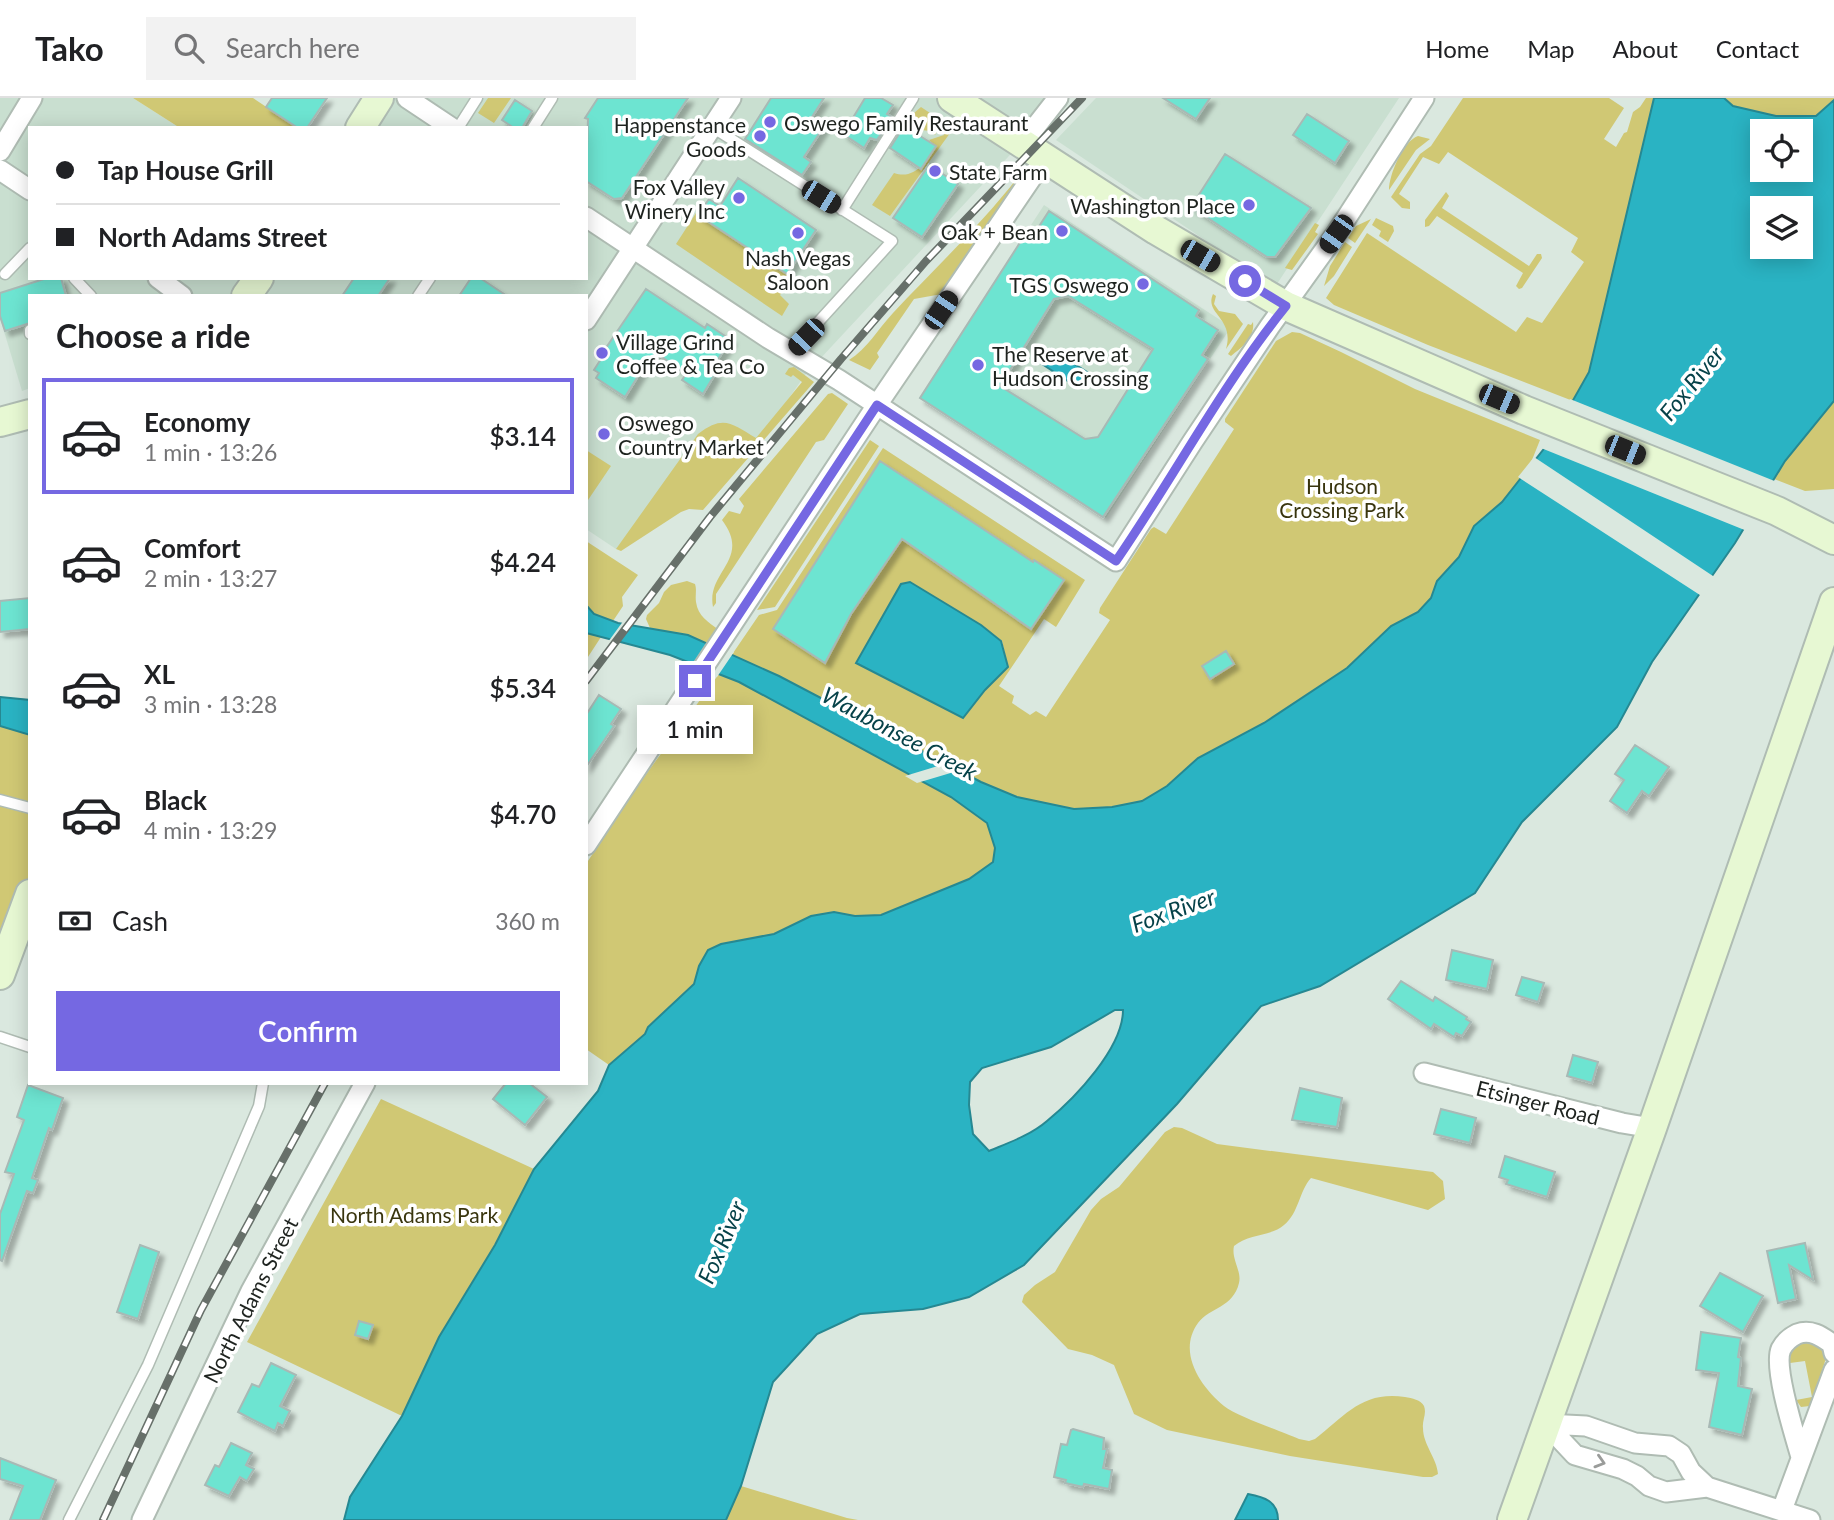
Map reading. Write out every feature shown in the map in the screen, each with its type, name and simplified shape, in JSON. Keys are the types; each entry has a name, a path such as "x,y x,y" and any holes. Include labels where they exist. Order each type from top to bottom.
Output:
{"main road":[{"path":"361,126 379,98"},
{"path":"952,98 1156,230 1286,306 1524,410 1777,511 1834,540"},
{"path":"0,422 28,415"},
{"path":"1512,1520 1652,1128 1834,602"},
{"path":"0,975 20,949 28,905"}],"street":[{"path":"0,151 32,98"},
{"path":"407,98 449,126"},
{"path":"588,317 731,98"},
{"path":"588,842 877,405 1034,151 1058,98"},
{"path":"588,218 1116,561 1201,429 1424,98"},
{"path":"0,170 28,189"},
{"name":"Etsinger Road","path":"1424,1073 1622,1123 1652,1128"},
{"name":"North Adams Street","path":"142,1520 251,1290 364,1085"},
{"path":"1801,1457 1787,1409 1780,1350 1791,1337 1803,1332 1818,1334 1832,1344 1834,1353"},
{"path":"1782,1510 1834,1370"},
{"path":"1546,1424 1586,1426 1635,1443 1669,1447 1681,1454 1691,1472 1707,1487"},
{"path":"1546,1424 1575,1454 1623,1469 1649,1486 1666,1492 1707,1487 1810,1520"}],"lane":[{"path":"459,126 477,98"},
{"path":"534,126 552,98"},
{"path":"842,210 913,98"},
{"path":"712,127 892,241 792,352"},
{"path":"5,274 28,250"},
{"path":"76,280 89,294"},
{"path":"0,800 28,807"},
{"path":"0,1037 28,1046"},
{"path":"69,1520 148,1365 259,1106 263,1085"}],"shaded area":[{"path":"0,98 133,98 177,126 28,126 28,280 588,280 588,126 369,126 388,98 1063,98 805,375 759,441 616,549 588,530 588,294 28,294 28,389 22,391 0,318"},
{"path":"1096,98 1399,98 1275,287 1056,140"},
{"name":"The Reserve at Hudson Crossing","path":"1044,205 1231,327 1106,518 919,398"}],"green space":[{"path":"133,98 253,98 295,126 177,126"},
{"path":"488,98 511,98 494,123 478,113"},
{"path":"1463,98 1609,98 1624,108 1604,139 1616,147 1627,132 1633,112 1646,98 1654,98 1589,372 1573,401 1428,345 1334,305 1326,298 1367,233 1516,332 1527,317 1542,323 1584,262 1571,252 1578,238 1448,152 1439,164 1423,157 1399,194 1410,202 1410,209 1402,208 1391,197 1420,154 1431,146"},
{"path":"1724,98 1834,100 1816,116 1776,116 1733,106"},
{"path":"921,107 939,119 941,124 935,135 932,131 920,130 910,121"},
{"path":"950,126 953,129 890,216 872,205 894,173 908,174 923,164 936,147 929,140 944,135"},
{"path":"1418,136 1430,139 1416,150 1389,190 1398,159 1407,144"},
{"path":"1018,177 1016,186 942,294 914,299 877,353 879,357 870,370 849,360 867,345"},
{"path":"1446,192 1449,196 1442,208 1529,266 1537,254 1541,254 1542,258 1522,288 1516,286 1523,273 1437,216 1425,227 1425,220"},
{"path":"696,213 791,276 780,295 789,304 782,316 676,244"},
{"path":"1376,218 1393,226 1394,231 1388,242 1379,236 1381,231 1372,225"},
{"path":"1371,219 1355,243 1348,238 1356,226"},
{"path":"1315,223 1319,225 1315,232 1318,234 1292,270 1285,268"},
{"path":"1345,242 1352,247 1334,276 1324,286 1330,266"},
{"path":"1213,294 1216,296 1214,304 1219,311 1235,314 1243,324 1226,349 1226,330 1212,307"},
{"path":"1253,322 1252,333 1247,342 1231,356 1228,354 1248,324"},
{"name":"Hudson Crossing Park","path":"1292,332 1341,352 1415,389 1540,440 1528,470 1502,502 1474,526 1459,557 1437,581 1431,598 1418,612 1391,626 1347,668 1264,723 1198,758 1167,786 1142,801 1112,807 1074,809 969,879 881,915 855,916 834,912 811,916 774,934 721,944 699,966 694,984 648,1027 645,1034 609,1065 588,1050 588,861 636,788 759,615 777,610 883,448 1085,580 1056,627 1044,619 999,686 1014,696 1012,703 1030,715 1036,711 1046,717 1110,620 1099,613 1100,608 1151,529 1154,527 1166,534 1234,429 1225,419 1276,341","holes":["981,625 1002,641 1008,667 985,690"]},
{"path":"794,367 814,382 703,510 689,509 681,512 621,551 616,549 698,434 715,424 728,423 756,438 802,382 793,375 791,377 785,374 789,368"},
{"path":"832,393 848,404 824,440 816,442 716,594 713,607 716,584 730,556 732,545 730,534 722,520 729,511 740,514 744,506 739,499 828,394"},
{"path":"1834,401 1834,489 1805,491 1774,479 1785,461"},
{"path":"870,440 879,446 775,607 757,610"},
{"path":"588,451 611,466 588,500"},
{"path":"588,542 638,575 622,597 623,606 613,621 594,614 588,607"},
{"path":"687,581 695,584 696,602 701,615 719,630 708,644 688,635 650,628 646,619 671,585"},
{"path":"588,634 601,637 588,657"},
{"path":"0,726 28,734 28,881 8,938 0,935"},
{"name":"North Adams Park","path":"381,1099 534,1169 495,1245 439,1337 402,1416 247,1342"},
{"path":"1174,1127 1217,1144 1433,1172 1443,1181 1445,1199 1428,1210 1311,1178 1293,1214 1284,1225 1234,1246 1240,1278 1236,1291 1232,1298 1198,1323 1190,1345 1194,1368 1200,1379 1224,1406 1299,1439 1315,1439 1366,1401 1390,1396 1419,1401 1425,1409 1424,1434 1438,1474 1423,1477 1290,1456 1167,1430 1134,1414 1114,1365 1092,1355 1068,1349 1022,1302 1024,1295 1035,1285 1055,1272 1091,1210 1101,1199 1119,1187 1165,1132"},
{"path":"1809,1341 1821,1345 1826,1358 1812,1404 1801,1407 1796,1400 1812,1397 1805,1361 1790,1363 1790,1358 1794,1348"},
{"path":"741,1486 847,1518 858,1520 726,1520"}],"water":[{"name":"Fox River","path":"1654,98 1724,98 1733,106 1776,116 1816,116 1834,100 1834,401 1785,461 1735,543 1652,662 1617,727 1522,822 1475,893 1320,986 1261,1006 1177,1104 1024,1265 969,1297 923,1309 860,1314 817,1334 773,1382 741,1486 726,1520 344,1520 350,1497 402,1416 439,1337 495,1245 534,1169 598,1091 609,1065 645,1034 648,1027 694,984 699,966 708,950 721,944 774,934 811,916 834,912 855,916 881,915 969,879 993,862 995,848 987,823 951,797 739,682 670,655 588,634 588,607 594,614 618,623 688,635 779,676 981,782 1017,797 1074,809 1112,807 1142,801 1167,786 1198,758 1264,723 1347,668 1391,626 1418,612 1431,598 1437,581 1459,557 1474,526 1502,502 1550,441 1589,372","holes":["1115,1010 1123,1010 1115,1040 1096,1071 1047,1121 1019,1138 989,1151 973,1134 969,1105 970,1082 982,1068 1051,1047"]},
{"path":"1051,349 1087,372 1077,387 1042,364"},
{"path":"910,582 981,625 1001,641 1008,667 963,718 856,663 901,584"},
{"path":"0,697 28,700 28,734 0,726"},
{"path":"1248,1494 1273,1504 1278,1520 1235,1520"}],"pier":[{"path":"1570,399 1777,482 1747,531 1541,448"},
{"path":"1534,457 1716,578 1703,597 1518,477"},
{"path":"624,620 633,622 616,645 608,642"},
{"path":"710,641 734,652 717,677 691,667"},
{"path":"951,762 964,769 917,783 905,776"}],"building":[{"path":"272,98 327,98 308,126 295,126 266,107"},
{"path":"598,98 688,98 622,198 614,199 588,182 588,119 585,118"},
{"path":"771,98 824,98 812,117 825,125 804,157 811,162 802,175 745,139"},
{"path":"865,98 881,98 893,105 887,114 892,117 877,140 870,138 864,148 843,134"},
{"path":"1163,98 1210,98 1196,119"},
{"path":"515,100 532,111 523,126 511,126 502,120"},
{"path":"1307,114 1349,141 1335,163 1293,135"},
{"path":"904,126 936,146 921,169 890,148"},
{"name":"Washington Place","path":"1225,154 1311,208 1275,257 1267,257 1191,207"},
{"path":"929,165 958,184 922,237 893,218"},
{"path":"738,178 816,230 787,274 698,215 709,199 720,206"},
{"name":"The Reserve at Hudson Crossing","path":"1049,211 1199,310 1196,316 1218,330 1202,355 1208,359 1103,517 920,398 1030,227 1036,231","holes":["1068,296 1153,349 1098,437 1085,439 1000,386 1054,299"]},
{"path":"41,280 62,280 65,294 28,294 28,324 5,331 0,316 0,293"},
{"path":"353,280 389,280 379,294 343,294"},
{"path":"470,280 483,280 504,294 460,294"},
{"path":"646,289 705,328 707,324 731,340 710,371 715,374 703,394 682,380 686,374 656,353 625,397 596,378 599,373 594,370 601,359 599,358"},
{"path":"880,461 1064,580 1031,629 902,539 851,614 825,663 773,629"},
{"path":"28,598 28,629 0,632 0,601"},
{"path":"1226,651 1234,664 1210,679 1202,666"},
{"path":"599,695 621,709 611,724 614,726 588,764 588,712"},
{"path":"1635,745 1669,767 1649,796 1642,791 1627,813 1610,801 1624,780 1615,774"},
{"path":"1452,950 1493,960 1487,989 1446,980"},
{"path":"1522,977 1544,983 1538,1002 1516,995"},
{"path":"1401,981 1433,1001 1435,997 1467,1017 1471,1022 1462,1036 1456,1033 1454,1037 1434,1024 1431,1029 1388,999"},
{"path":"1573,1055 1598,1062 1592,1083 1567,1076"},
{"path":"28,1085 63,1098 52,1130 49,1128 32,1178 38,1180 33,1193 27,1191 2,1261 0,1214 14,1174 5,1172 24,1120 17,1117"},
{"path":"504,1085 532,1085 547,1097 525,1125 493,1099"},
{"path":"1300,1088 1342,1098 1337,1127 1292,1120"},
{"path":"1441,1109 1476,1118 1470,1143 1434,1134"},
{"path":"1505,1156 1555,1172 1547,1197 1506,1184 1508,1180 1499,1177"},
{"path":"1805,1243 1813,1280 1789,1265 1796,1299 1778,1303 1767,1251"},
{"path":"140,1245 159,1252 138,1319 117,1312"},
{"path":"1720,1273 1763,1296 1743,1332 1700,1306"},
{"path":"359,1321 373,1325 368,1339 355,1335"},
{"path":"1701,1332 1741,1338 1738,1386 1752,1389 1742,1435 1709,1427 1719,1373 1696,1370"},
{"path":"271,1363 296,1375 280,1406 290,1411 283,1426 278,1423 275,1431 238,1412 252,1384 259,1387"},
{"path":"1073,1429 1104,1438 1103,1449 1107,1449 1103,1468 1112,1470 1109,1489 1084,1484 1083,1487 1054,1477 1061,1444 1067,1445"},
{"path":"231,1443 252,1453 246,1465 254,1469 247,1481 240,1477 229,1496 205,1485 215,1465 219,1467"},
{"path":"0,1458 56,1480 40,1520 10,1520 23,1486 0,1479"}],"railway":[{"path":"588,678 710,517 841,359 926,261 1082,98"},
{"path":"103,1520 201,1310 324,1085"}],"place":[{"name":"Oswego Family Restaurant","path":"770,122"},
{"name":"Happenstance Goods","path":"760,136"},
{"name":"State Farm","path":"935,171"},
{"name":"Fox Valley Winery Inc","path":"739,198"},
{"name":"Washington Place","path":"1249,205"},
{"name":"Oak + Bean","path":"1062,231"},
{"name":"Nash Vegas Saloon","path":"798,233"},
{"name":"TGS Oswego","path":"1143,284"},
{"name":"Village Grind Coffee & Tea Co","path":"602,353"},
{"name":"The Reserve at Hudson Crossing","path":"978,365"},
{"name":"Oswego Country Market","path":"604,434"}],"route":[{"path":"695,681 877,405 1116,561 1193,441 1286,306 1245,281"}],"water label":[{"name":"Waubonsee Creek","path":"900,733"}]}
